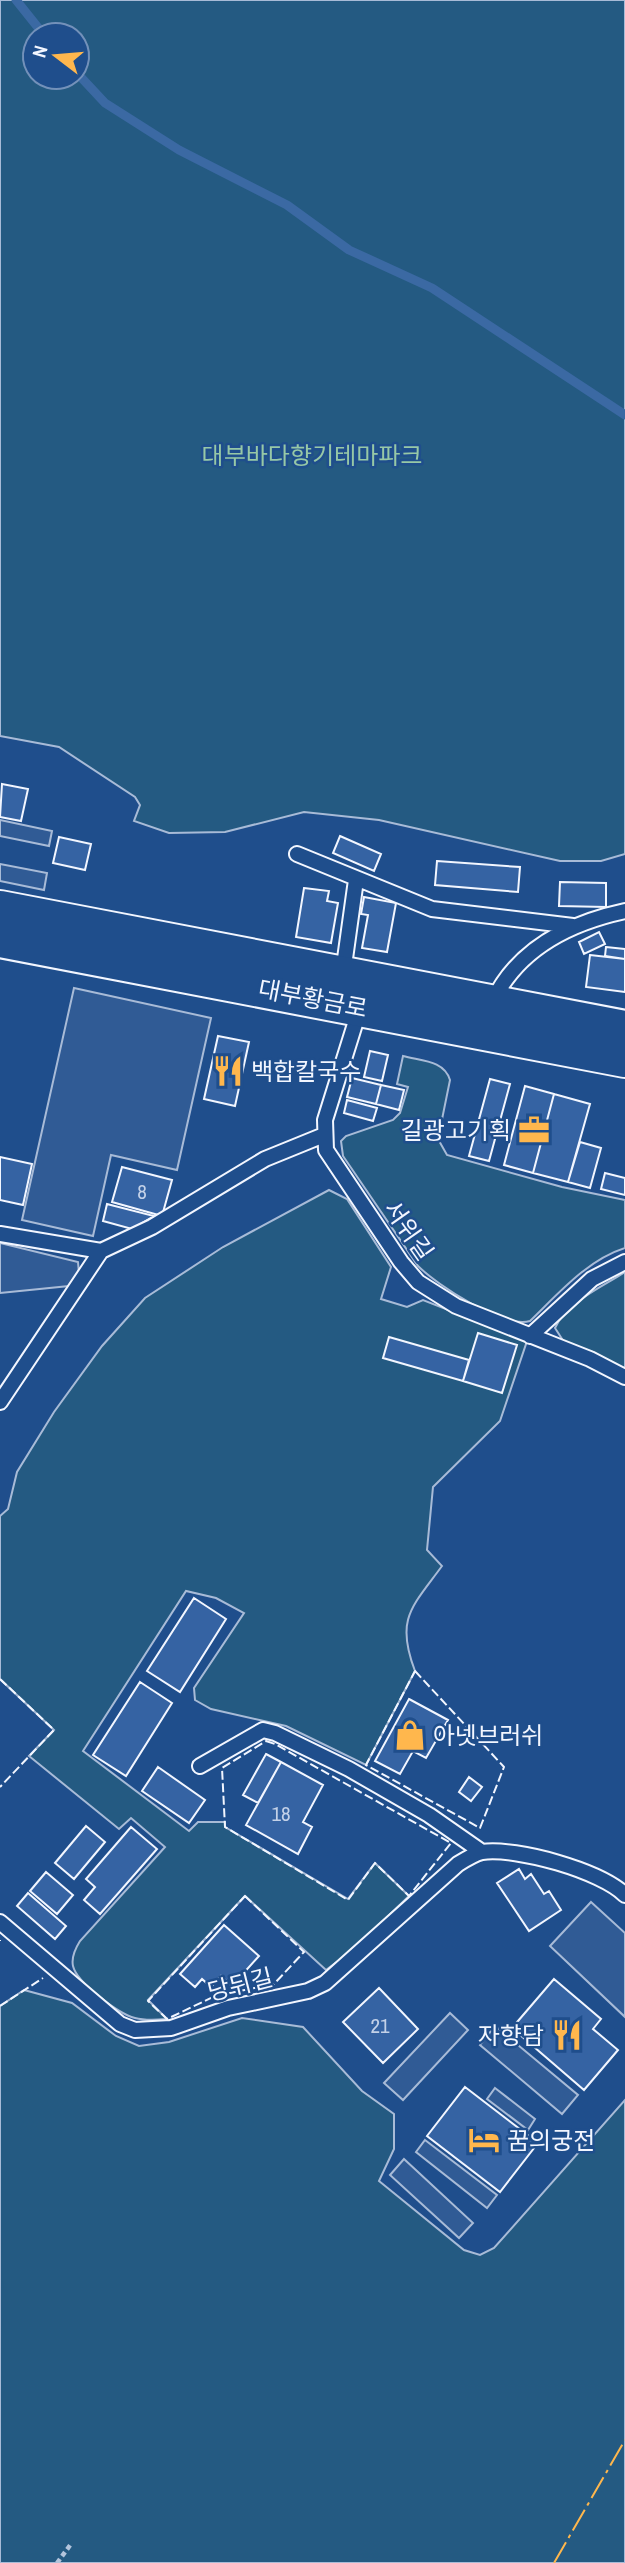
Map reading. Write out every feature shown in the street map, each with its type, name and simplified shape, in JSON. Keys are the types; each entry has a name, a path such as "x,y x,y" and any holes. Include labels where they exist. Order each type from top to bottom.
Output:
{"main road":[{"name":"대부황금로","path":"0,910 356,987 625,1058"},
{"name":"대부황금로","path":"0,938 491,1004 625,1030"}],"lane":[{"path":"297,854 432,909 573,926"},
{"name":"대부황금로","path":"356,880 356,987"},
{"path":"491,1004 503,979 557,933 593,918 625,911"},
{"path":"0,1402 101,1251 152,1227 265,1159 324,1135 325,1120 356,987"},
{"name":"서위길","path":"324,1135 326,1150 334,1164 401,1262 418,1282 456,1306 590,1359 625,1377"},
{"path":"0,1234 101,1251"},
{"path":"530,1336 592,1279 625,1262"},
{"path":"200,1766 263,1730 275,1732 395,1795 463,1836 482,1852 544,1860 585,1871 602,1877 625,1895"},
{"name":"당뒤길","path":"0,1922 120,2024 135,2030 154,2031 228,2008 307,1991 325,1983 458,1864 482,1852"}],"path":[{"path":"57,2563 71,2544"}],"green space":[{"name":"대부바다향기테마파크","path":"0,0 625,0 625,854 601,861 560,861 379,820 304,812 225,832 169,833 134,821 140,805 135,797 59,747 0,736"},
{"path":"403,1056 437,1065 447,1073 450,1080 438,1139 447,1155 562,1187 625,1200 625,1248 611,1253 586,1269 530,1321 519,1322 488,1312 471,1304 427,1274 418,1266 343,1156 341,1141 346,1136 393,1120 400,1113 408,1087 397,1084"},
{"path":"329,1190 347,1199 391,1267 381,1299 407,1307 423,1300 527,1341 500,1421 433,1487 427,1550 442,1566 422,1592 410,1614 407,1638 415,1671 366,1765 286,1726 211,1709 195,1700 194,1688 244,1613 216,1598 186,1591 83,1751 189,1831 198,1822 225,1822 225,1827 348,1899 375,1863 409,1896 354,1949 326,1970 245,1896 148,2000 167,2019 135,2018 109,2004 82,1981 73,1966 73,1956 80,1941 165,1847 131,1818 119,1829 29,1756 54,1730 0,1679 0,1516 8,1509 17,1472 54,1412 102,1346 145,1298 223,1247"},
{"path":"625,1272 625,1371 564,1342 555,1328 576,1303"},
{"path":"24,1990 72,2003 116,2036 139,2046 169,2042 242,2018 303,2027 362,2091 394,2114 394,2149 379,2181 464,2250 480,2255 494,2248 625,2100 625,2563 0,2563 0,2006"}],"shaded area":[{"path":"0,820 52,831 49,846 0,836"},
{"path":"0,864 47,873 44,890 0,881"},
{"path":"74,988 211,1018 177,1170 111,1155 93,1236 22,1220"},
{"path":"0,1243 78,1262 79,1274 69,1286 0,1293"},
{"path":"591,1902 625,1933 625,2017 550,1946"},
{"path":"450,2013 468,2030 403,2100 384,2083"},
{"path":"495,2026 578,2095 562,2114 480,2045"},
{"path":"495,2088 535,2119 528,2130 487,2099"},
{"path":"425,2140 497,2195 487,2208 416,2152"},
{"path":"404,2159 473,2223 459,2238 390,2175"}],"building":[{"path":"2,784 28,789 21,821 0,817"},
{"path":"340,836 381,854 374,871 333,853"},
{"path":"59,837 91,844 85,870 53,863"},
{"path":"437,861 520,867 518,892 435,885"},
{"path":"560,882 606,883 606,907 559,906"},
{"path":"304,888 329,891 327,901 338,903 331,943 296,937"},
{"path":"364,897 396,903 387,952 362,948 368,915 361,914"},
{"path":"599,932 605,944 584,954 579,942"},
{"path":"606,947 625,949 625,959 605,956"},
{"path":"590,955 625,959 625,992 586,987"},
{"path":"218,1036 249,1042 235,1106 204,1099"},
{"path":"370,1051 388,1055 382,1081 364,1077"},
{"path":"352,1078 381,1085 376,1104 347,1097"},
{"path":"490,1079 510,1084 489,1161 469,1156"},
{"path":"381,1085 404,1090 399,1110 376,1104"},
{"path":"525,1086 554,1094 533,1173 504,1165"},
{"path":"554,1094 590,1104 568,1182 533,1173"},
{"path":"347,1100 377,1108 373,1121 344,1113"},
{"path":"580,1142 601,1148 590,1188 568,1182"},
{"path":"0,1157 32,1164 23,1205 0,1200"},
{"path":"122,1167 172,1180 162,1216 112,1202"},
{"path":"605,1173 625,1178 625,1195 601,1189"},
{"path":"107,1204 154,1216 132,1229 103,1221"},
{"path":"478,1333 517,1345 502,1393 463,1381"},
{"path":"389,1337 469,1360 463,1381 383,1358"},
{"path":"194,1598 226,1619 180,1692 147,1671"},
{"path":"140,1682 172,1703 126,1776 93,1755"},
{"path":"409,1699 448,1720 426,1758 413,1751 400,1774 375,1761"},
{"path":"266,1754 281,1762 258,1803 243,1795"},
{"path":"281,1762 323,1785 303,1822 312,1827 298,1854 246,1825"},
{"path":"158,1767 205,1800 189,1823 142,1791"},
{"path":"469,1777 482,1787 471,1801 459,1792"},
{"path":"86,1826 105,1842 74,1879 55,1863"},
{"path":"131,1827 157,1849 100,1914 84,1900 95,1887 86,1879"},
{"path":"519,1869 525,1879 531,1874 544,1894 549,1891 561,1910 529,1931 497,1883"},
{"path":"46,1872 73,1895 57,1914 30,1891"},
{"path":"28,1893 66,1926 55,1939 17,1906"},
{"path":"224,1925 259,1956 232,1986 221,1976 211,1987 202,1979 195,1987 180,1974"},
{"path":"554,1979 601,2019 593,2029 618,2050 584,2090 512,2028"},
{"path":"379,1988 418,2029 383,2063 343,2022"},
{"path":"465,2087 538,2143 500,2192 427,2136"}],"waterway":[{"path":"16,0 33,21"},
{"path":"91,88 105,103 179,150 287,205 349,250 432,288 625,415"}],"fence":[{"path":"415,1671 504,1767 480,1828 366,1765 415,1671"},
{"path":"0,1679 54,1730 0,1787"},
{"path":"266,1741 275,1744 451,1843 409,1896 375,1863 348,1900 225,1827 222,1768 266,1741"},
{"path":"245,1896 304,1952 274,1984 215,1996 167,2019 148,2001 245,1896"},
{"path":"0,2006 43,1978"}],"power":[{"path":"554,2563 625,2440"}],"place":[{"name":"백합칼국수","path":"228,1071"},
{"name":"길광고기획","path":"534,1130"},
{"name":"아넷브러쉬","path":"410,1735"},
{"name":"자향담","path":"567,2035"},
{"name":"꿈의궁전","path":"484,2140"}]}
